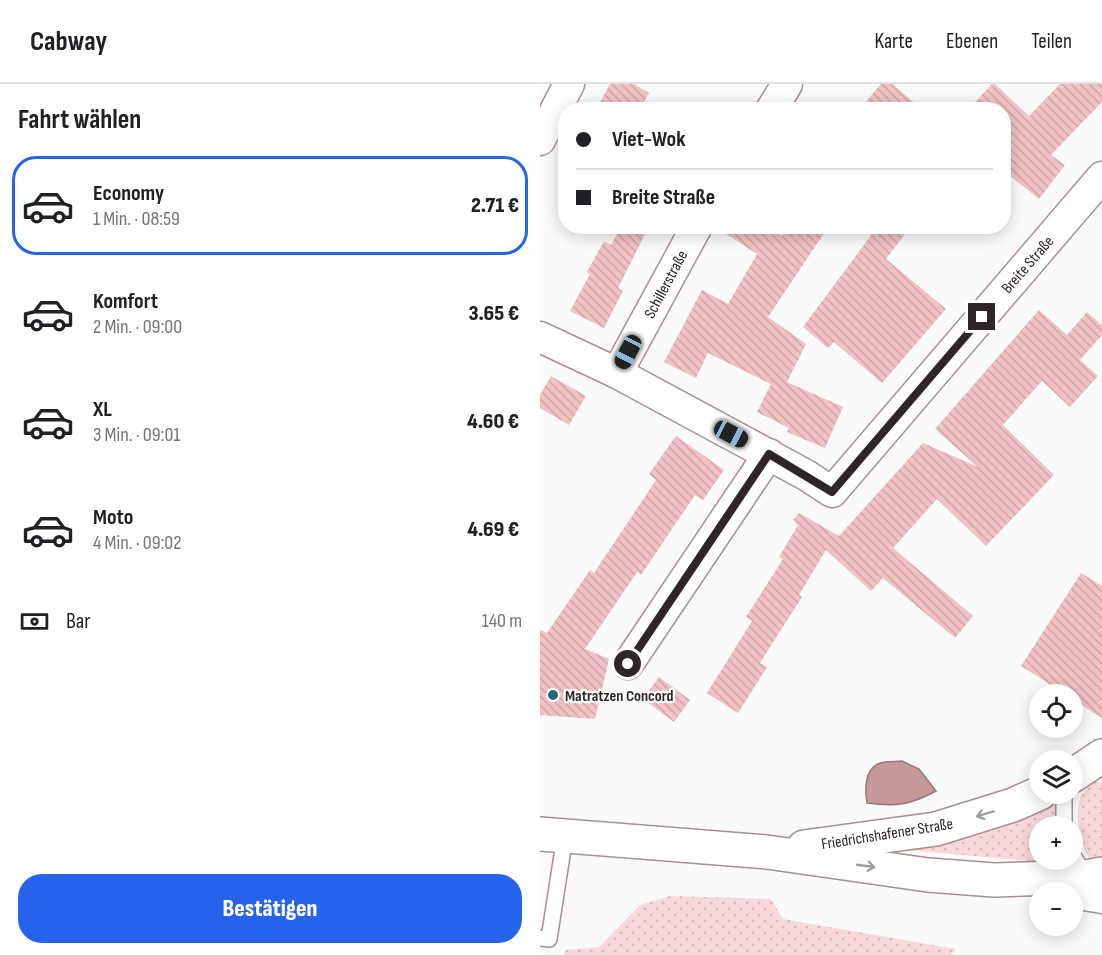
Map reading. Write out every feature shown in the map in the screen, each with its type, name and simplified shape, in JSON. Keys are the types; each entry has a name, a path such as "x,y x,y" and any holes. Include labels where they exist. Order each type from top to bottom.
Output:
{"main road":[{"name":"Friedrichshafener Straße","path":"767,852 936,828 1013,805 1029,798"},
{"name":"Friedrichshafener Straße","path":"552,835 767,852 928,875 1086,884"}],"street":[{"path":"560,102 569,84"},
{"path":"776,102 787,84"},
{"path":"540,140 558,105"},
{"name":"Breite Straße","path":"769,454 832,492 1102,177"},
{"name":"Schillerstraße","path":"617,373 693,234"},
{"path":"540,337 617,373 769,454 628,664"}],"lane":[{"path":"547,955 544,938 552,835"}],"shaded area":[{"path":"902,761 919,769 936,791 903,804 867,803 866,781 873,767 883,762"},
{"path":"1092,781 1102,783 1102,860 1091,861 1083,843 1083,816 1078,816 1078,808 1079,804 1083,804 1083,793"},
{"path":"1055,804 1055,816 1029,816 1029,861 907,850 905,847"},
{"path":"670,896 771,899 783,919 956,949 951,955 564,955 565,950 599,947 640,905"}],"building":[{"path":"610,84 634,84 649,93 644,102 600,102"},
{"path":"881,84 892,84 913,102 866,102"},
{"path":"992,84 995,84 1029,116 1060,84 1102,84 1102,102 1051,155 1065,165 1039,199 1011,177 1011,102 975,102"},
{"path":"617,234 645,234 618,288 623,291 604,328 570,311 590,274 587,272 604,241 611,245"},
{"path":"726,234 779,234 782,236 783,234 824,234 768,317 806,344 787,382 843,407 825,448 787,432 789,428 757,412 771,384 708,353 696,378 664,362 702,290 728,304 757,254"},
{"path":"872,234 905,234 886,259 946,309 882,383 834,342 828,348 803,327"},
{"path":"1039,310 1067,335 1087,312 1102,325 1102,335 1080,360 1098,376 1070,407 1042,381 1003,425 1054,475 986,546 937,499 893,548 973,616 955,638 883,578 871,591 826,550 799,595 802,597 760,663 767,667 738,713 707,693 752,621 746,617 783,559 779,557 798,525 793,520 799,513 839,536 923,443 978,467 935,429"},
{"path":"551,376 586,396 569,425 540,408 540,395"},
{"path":"676,436 724,470 703,500 695,495 641,575 637,572 585,649 609,659 595,719 540,715 540,630 547,633 590,570 594,573 656,480 649,474"},
{"path":"1081,573 1102,586 1102,718 1083,706 1083,684 1049,684 1021,666"},
{"path":"659,677 690,700 674,722 643,699"}],"place":[{"name":"Matratzen Concord","path":"553,695"}],"route":[{"path":"628,664 769,454 832,492 982,317"}]}
